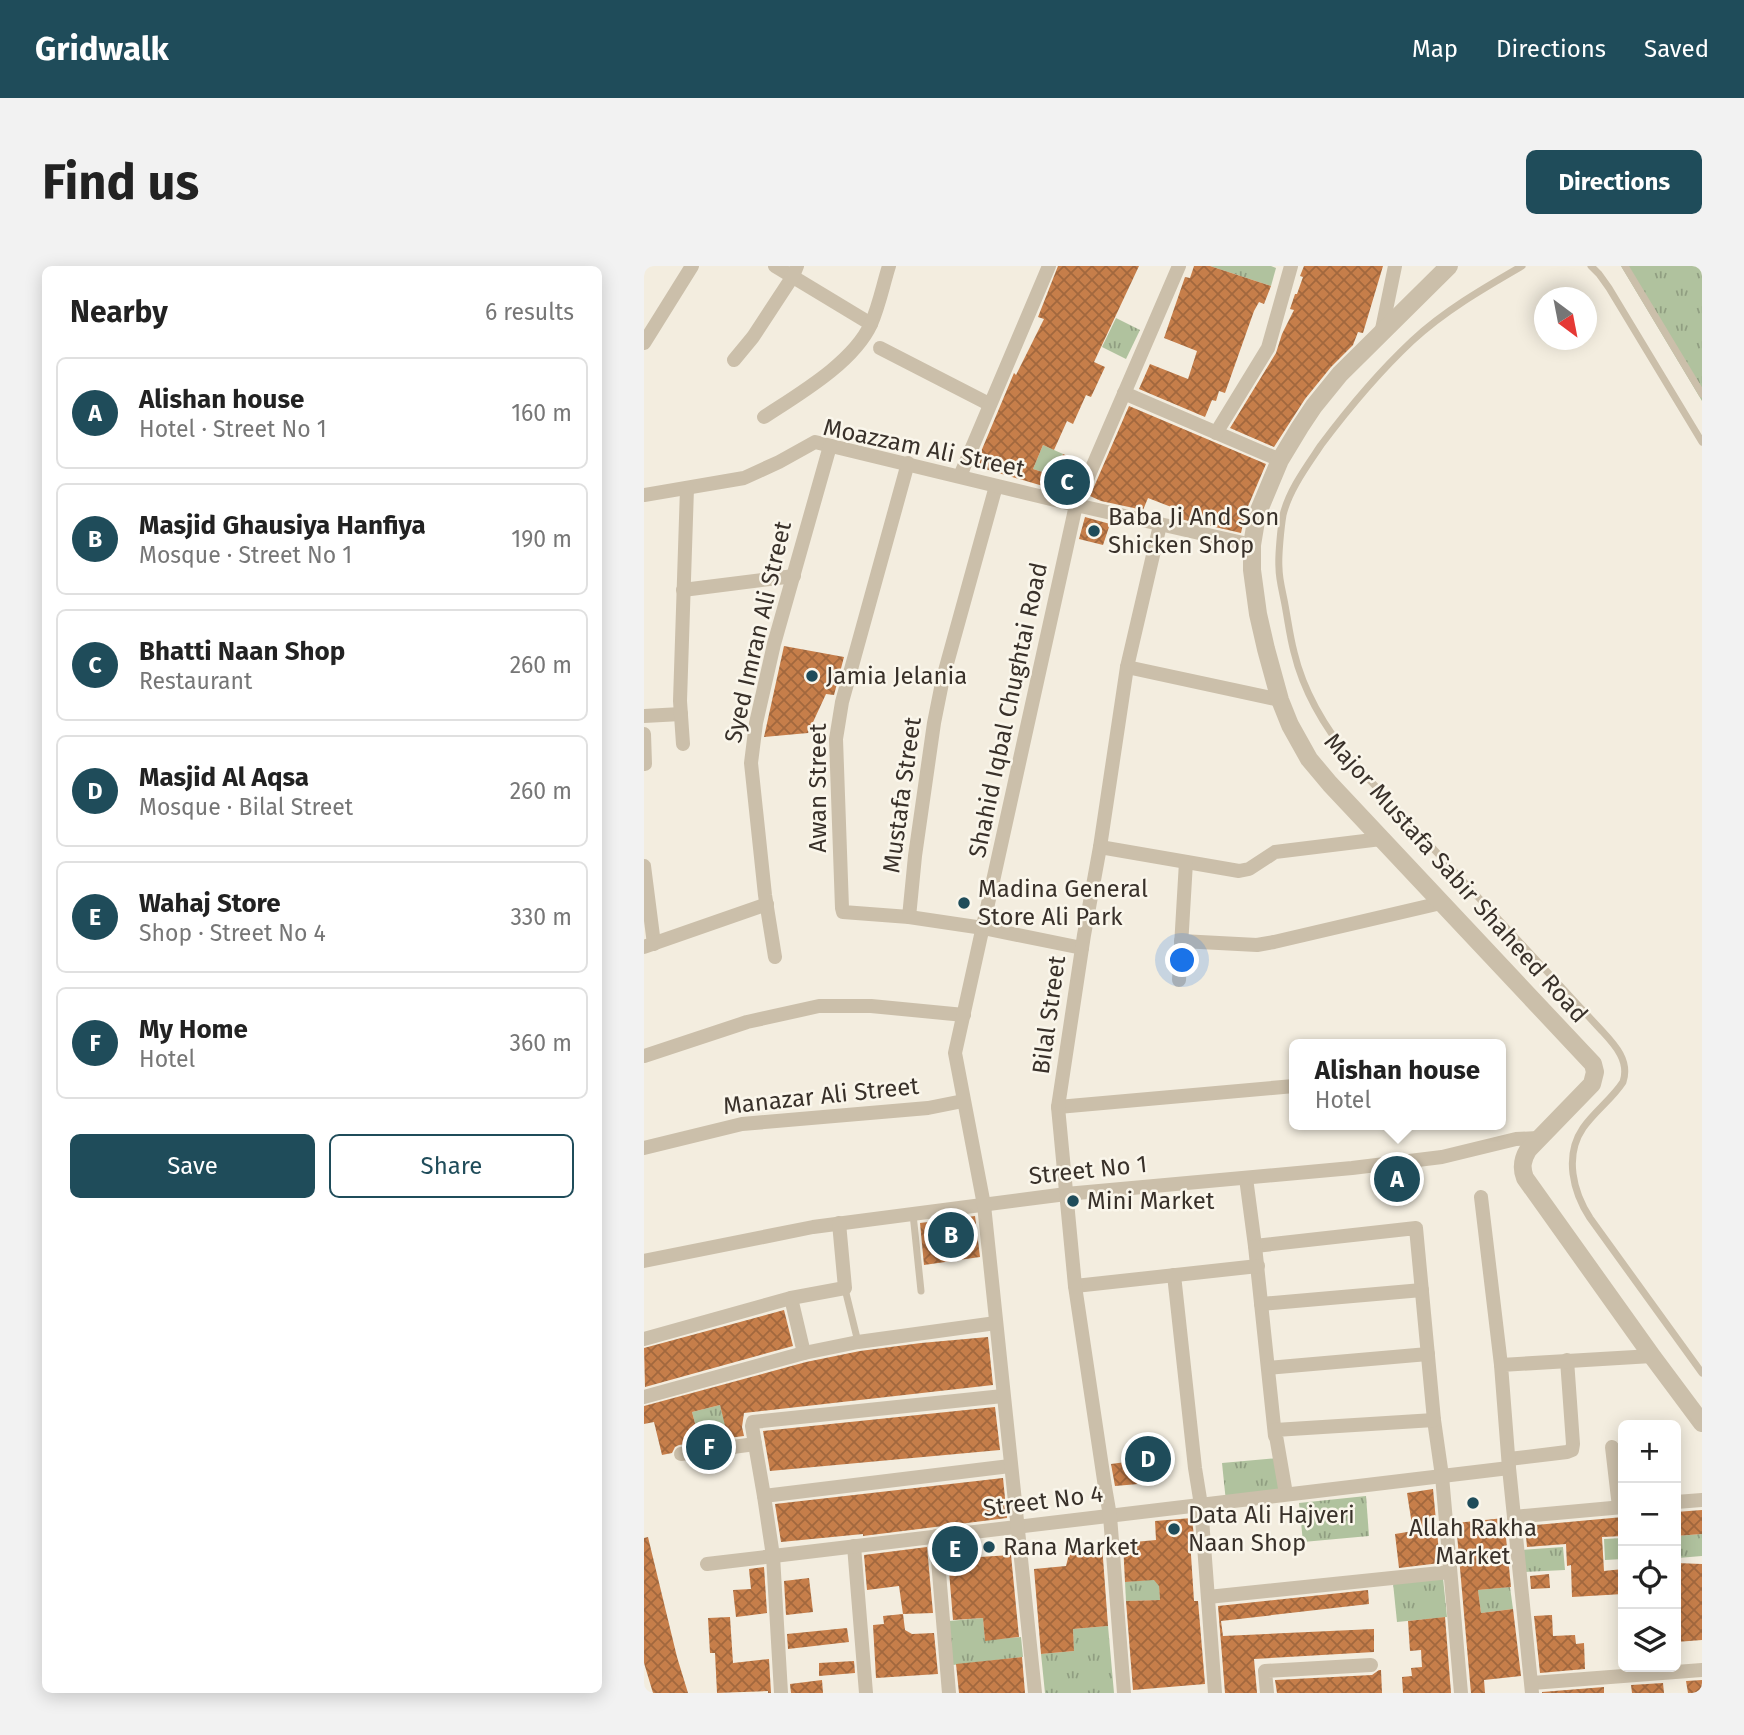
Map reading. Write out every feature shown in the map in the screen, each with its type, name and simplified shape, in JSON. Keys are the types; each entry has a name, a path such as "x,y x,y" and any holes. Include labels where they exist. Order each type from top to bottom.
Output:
{"street":[{"path":"644,343 692,266"},
{"path":"775,266 795,271 871,324"},
{"path":"764,416 807,389 852,352 871,324 889,266"},
{"path":"960,476 1049,266"},
{"name":"Shahid Iqbal Chughtai Road","path":"1035,1693 984,1205 955,1054 1076,505 1179,266"},
{"path":"1216,433 1268,348 1291,266"},
{"path":"1381,334 1395,266"},
{"name":"Major Mustafa Sabir Shaheed Road","path":"1449,266 1340,374 1314,406 1280,460 1257,515 1252,545 1252,570 1258,614 1280,699 1290,725 1310,758 1330,784 1593,1064 1595,1072 1592,1084 1538,1139 1524,1157 1522,1171 1702,1423"},
{"path":"734,360 753,337 795,271"},
{"path":"880,348 989,404"},
{"path":"1124,393 1280,460"},
{"name":"Moazzam Ali Street","path":"644,495 744,478 815,442 1076,505"},
{"name":"Syed Imran Ali Street","path":"775,957 751,763 756,723 774,644 830,446"},
{"name":"Awan Street","path":"908,463 842,702 836,738 843,912 909,917"},
{"name":"Mustafa Street","path":"909,917 915,856 943,678 996,486"},
{"path":"683,744 680,701 687,488"},
{"path":"1076,505 1252,545"},
{"name":"Bilal Street","path":"1124,1693 1110,1516 1075,1286 1058,1107 1127,667 1160,525"},
{"path":"683,590 794,576"},
{"path":"1127,667 1280,699"},
{"path":"644,716 681,714"},
{"path":"644,734 645,764"},
{"path":"1100,847 1239,871 1249,869 1275,852 1381,839"},
{"path":"1179,980 1186,862"},
{"path":"644,866 649,946 767,904"},
{"path":"1181,941 1265,944 1441,903"},
{"path":"909,917 983,928 1082,948"},
{"path":"644,1056 747,1022 819,1006 871,1006 964,1016"},
{"path":"1058,1107 1289,1086"},
{"name":"Manazar Ali Street","path":"644,1148 742,1124 928,1108 963,1101"},
{"name":"Street No 1","path":"644,1261 839,1223 1066,1194 1442,1157 1516,1139 1538,1139"},
{"path":"1246,1178 1278,1458"},
{"path":"1481,1197 1532,1688 1702,1670"},
{"path":"644,1339 791,1298 845,1288 839,1223"},
{"path":"1255,1245 1416,1228 1461,1693"},
{"path":"1075,1286 1258,1266"},
{"path":"1174,1275 1201,1505 1215,1693"},
{"path":"1261,1304 1422,1290"},
{"path":"791,1298 804,1353"},
{"path":"644,1397 804,1353 858,1342 996,1323"},
{"path":"1268,1368 1428,1354"},
{"path":"1500,1365 1652,1356"},
{"name":"Street No 4","path":"707,1564 1442,1476 1566,1452 1572,1450 1573,1444 1567,1360"},
{"path":"782,1693 773,1556 753,1422 1003,1396"},
{"path":"1275,1430 1434,1420"},
{"path":"1275,1430 1286,1494"},
{"path":"681,1454 755,1444"},
{"path":"1612,1447 1618,1487"},
{"path":"764,1496 1010,1466"},
{"path":"1681,1502 1702,1500"},
{"path":"1514,1517 1618,1507"},
{"path":"936,1536 949,1693"},
{"path":"854,1546 866,1693"},
{"path":"1208,1597 1450,1572"},
{"path":"1267,1693 1265,1671 1371,1665"}],"lane":[{"path":"1522,266 1477,293 1413,340 1335,428 1299,479 1283,514 1279,568 1301,676 1335,740 1354,764 1615,1045 1621,1055 1626,1073 1623,1082 1583,1128 1573,1163 1573,1180 1581,1204 1702,1373"},
{"path":"1591,266 1609,288 1702,442"},
{"path":"1625,266 1702,394"},
{"path":"913,1214 921,1291"},
{"path":"845,1288 858,1342"}],"green space":[{"path":"1210,266 1271,266 1276,268 1271,286"},
{"path":"1621,266 1702,266 1702,401"},
{"path":"1116,318 1140,330 1126,359 1102,347"},
{"path":"1043,445 1063,454 1055,476 1033,469"},
{"path":"720,1405 729,1439 701,1446 692,1412"},
{"path":"1278,1458 1286,1494 1226,1502 1222,1463"},
{"path":"1366,1496 1369,1536 1303,1542 1299,1503"},
{"path":"1702,1534 1702,1556 1681,1558 1681,1536"},
{"path":"1618,1538 1618,1559 1605,1560 1604,1539"},
{"path":"1563,1547 1565,1570 1523,1572 1521,1550"},
{"path":"1443,1578 1447,1617 1397,1622 1393,1583"},
{"path":"1159,1579 1160,1600 1126,1601 1125,1582"},
{"path":"1510,1587 1513,1609 1481,1613 1478,1590"},
{"path":"983,1618 985,1640 1021,1637 1023,1657 953,1665 949,1621"},
{"path":"1108,1626 1114,1693 1045,1693 1041,1654 1074,1651 1073,1629"}],"building":[{"path":"1058,266 1139,266 1094,362 1105,367 1091,397 1086,395 1073,424 1067,421 1054,450 1043,445 1033,469 1055,476 1063,454 1084,463 1070,494 975,466 1014,373 1016,375 1044,319 1038,317"},
{"path":"1194,266 1210,266 1271,286 1264,304 1259,302 1254,311 1225,393 1219,391 1205,417 1139,389 1150,364 1188,379 1197,351 1164,338 1185,277 1190,278"},
{"path":"1304,266 1383,266 1363,333 1358,332 1353,345 1305,399 1274,447 1230,428 1276,353 1294,310 1290,309 1303,277 1300,276"},
{"path":"1129,406 1266,464 1246,511 1241,533 1176,518 1179,510 1148,498 1143,510 1090,496"},
{"name":"Baba Ji And Son Shicken Shop","path":"1085,517 1110,524 1103,545 1079,539"},
{"name":"Jamia Jelania","path":"784,646 844,657 834,695 826,694 808,733 764,737"},
{"path":"1412,1170 1414,1190 1383,1193 1382,1174"},
{"path":"975,1216 980,1257 924,1265 920,1223"},
{"path":"784,1310 793,1346 645,1387 644,1348"},
{"path":"988,1337 993,1385 744,1413 744,1436 728,1438 720,1405 692,1412 700,1442 679,1445 672,1453 662,1455 654,1422 644,1424 644,1406 806,1362 860,1351"},
{"path":"995,1407 1000,1450 770,1471 763,1431"},
{"path":"1148,1459 1150,1483 1115,1486 1111,1464"},
{"path":"1003,1478 1007,1518 863,1536 781,1542 775,1504"},
{"path":"1433,1489 1440,1563 1399,1568 1395,1534 1413,1531 1407,1493"},
{"path":"1702,1510 1702,1534 1681,1536 1681,1512"},
{"path":"1618,1517 1618,1536 1602,1537 1604,1571 1618,1570 1618,1594 1572,1597 1571,1565 1567,1566 1566,1544 1527,1547 1525,1526"},
{"path":"1192,1518 1194,1537 1189,1537 1194,1601 1198,1601 1205,1684 1133,1690 1126,1601 1160,1600 1159,1586 1154,1580 1125,1582 1123,1543 1156,1540 1155,1521"},
{"path":"1504,1518 1511,1587 1478,1590 1481,1613 1513,1609 1521,1676 1484,1680 1485,1693 1471,1693 1456,1523"},
{"path":"648,1537 688,1693 653,1693 644,1663 644,1538"},
{"path":"1102,1545 1108,1626 1073,1629 1074,1651 1041,1654 1034,1569 1066,1566 1068,1548"},
{"path":"927,1547 933,1613 903,1614 899,1586 867,1590 864,1555"},
{"path":"1011,1555 1019,1637 985,1641 983,1618 953,1620 948,1559"},
{"path":"1681,1563 1702,1564 1702,1640 1681,1642"},
{"path":"764,1567 767,1613 736,1617 733,1590 751,1589 749,1569"},
{"path":"1549,1574 1550,1588 1531,1589 1530,1576"},
{"path":"809,1578 813,1612 786,1615 784,1581"},
{"path":"1368,1590 1369,1604 1221,1621 1223,1636 1374,1629 1374,1652 1254,1659 1257,1693 1225,1693 1218,1606"},
{"path":"903,1614 905,1630 912,1634 934,1633 938,1674 876,1678 873,1625 884,1624 883,1616"},
{"path":"1552,1615 1553,1636 1575,1635 1576,1644 1584,1643 1585,1669 1540,1673 1534,1616"},
{"path":"730,1617 733,1663 769,1659 771,1693 717,1693 715,1653 710,1653 708,1618"},
{"path":"1445,1617 1451,1693 1403,1693 1402,1677 1412,1676 1411,1668 1422,1667 1421,1650 1410,1651 1408,1621"},
{"path":"847,1628 849,1642 788,1649 787,1634"},
{"path":"1022,1657 1025,1693 959,1693 956,1664"},
{"path":"854,1661 855,1673 819,1676 819,1663"},
{"path":"1379,1670 1382,1693 1277,1693 1275,1680 1372,1675"},
{"path":"822,1680 823,1693 791,1693 790,1684"},
{"path":"1702,1680 1702,1693 1688,1693 1686,1681"},
{"path":"1663,1683 1664,1693 1632,1693 1631,1685"},
{"path":"1604,1687 1604,1693 1542,1693 1542,1692"}],"place":[{"name":"Bhatti Naan Shop","path":"1067,482"},
{"name":"Baba Ji And Son Shicken Shop","path":"1094,531"},
{"name":"Jamia Jelania","path":"812,676"},
{"name":"Madina General Store Ali Park","path":"964,903"},
{"name":"Alishan house","path":"1397,1179"},
{"name":"Mini Market","path":"1073,1201"},
{"name":"Masjid Ghausiya Hanfiya","path":"951,1235"},
{"name":"My Home","path":"709,1447"},
{"name":"Masjid Al Aqsa","path":"1148,1459"},
{"name":"Allah Rakha Market","path":"1473,1503"},
{"name":"Data Ali Hajveri Naan Shop","path":"1174,1529"},
{"name":"Rana Market","path":"989,1547"},
{"name":"Wahaj Store","path":"955,1549"}]}
